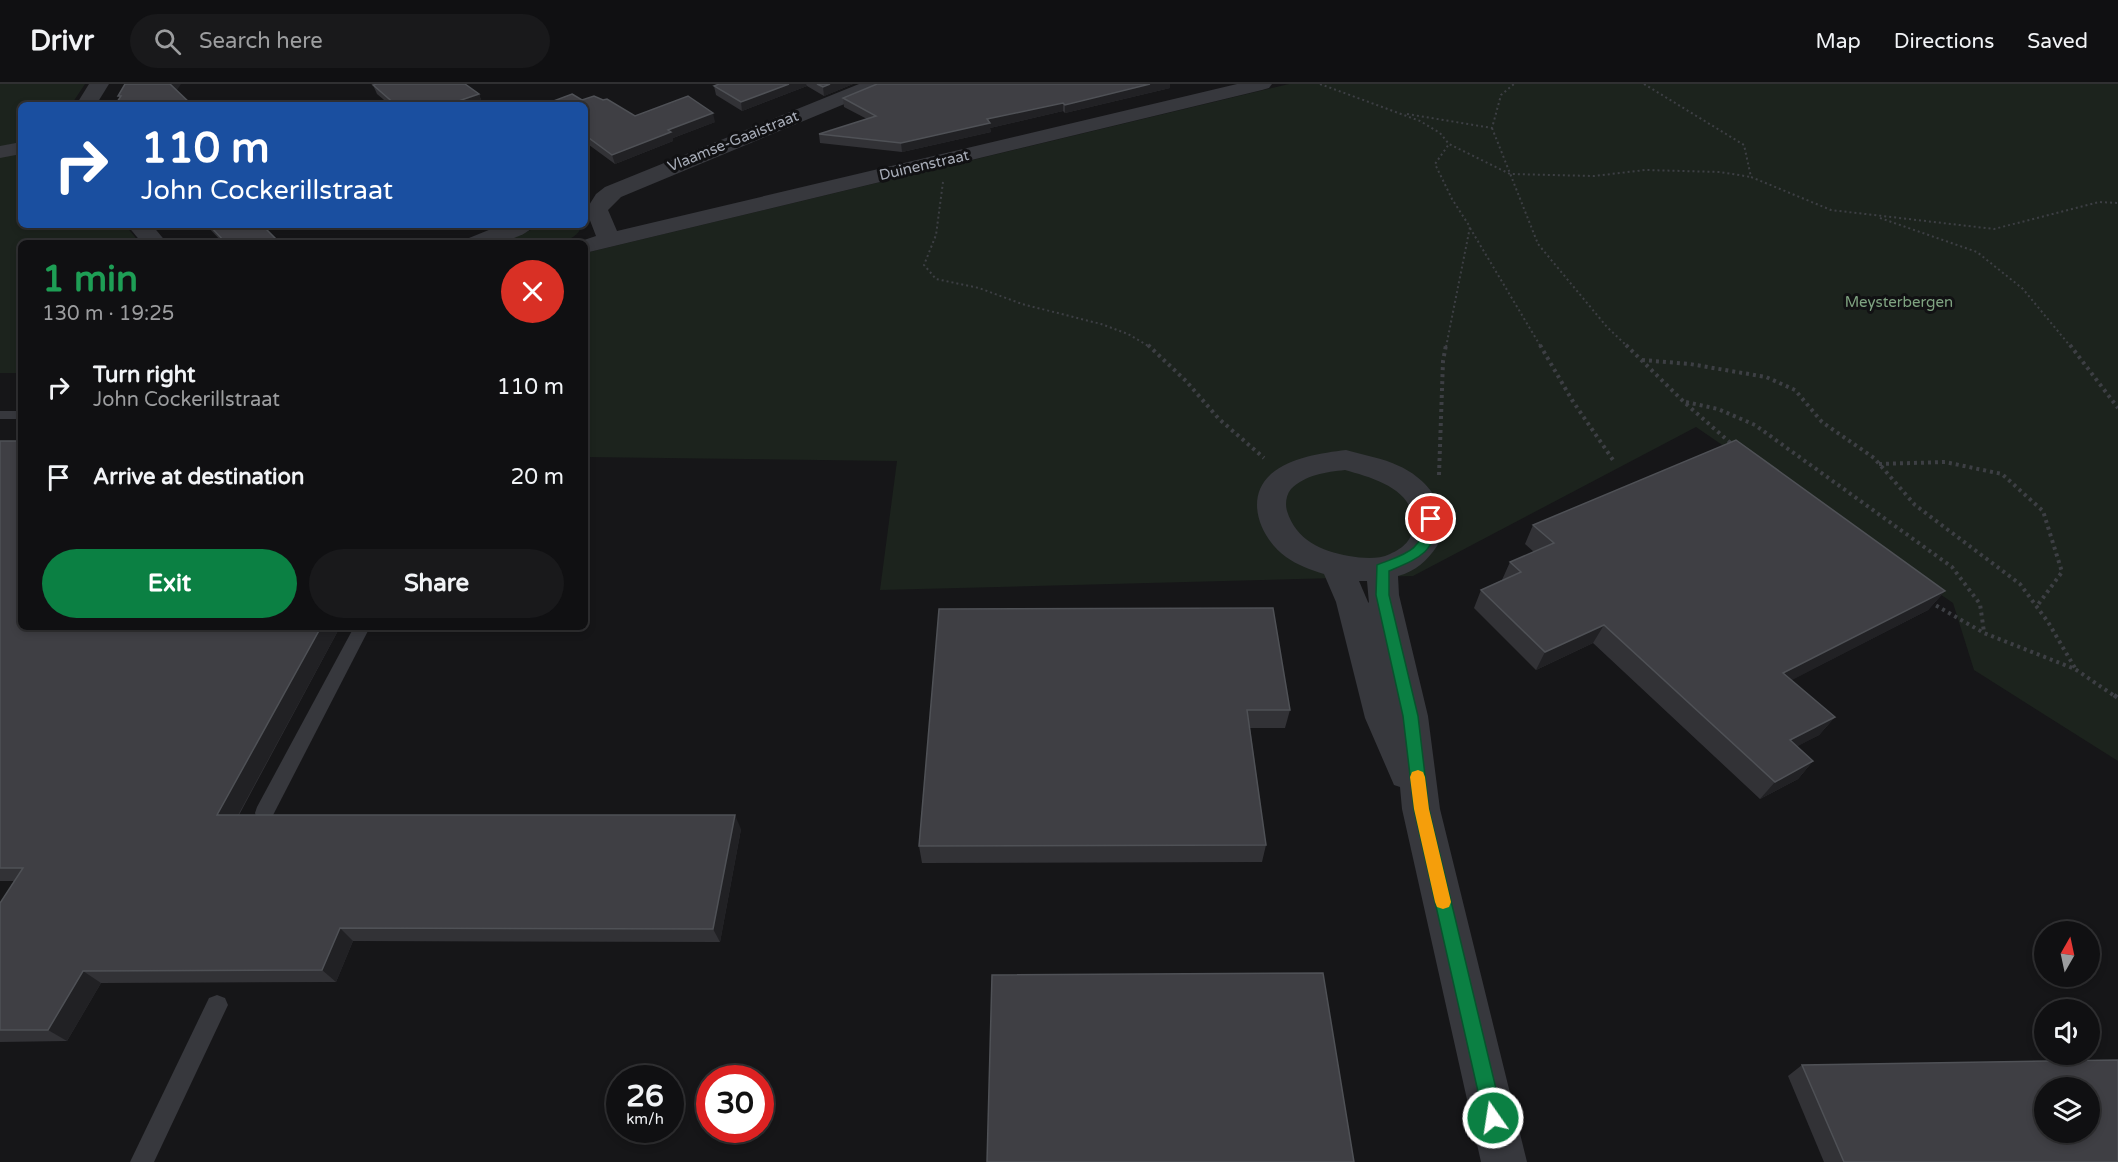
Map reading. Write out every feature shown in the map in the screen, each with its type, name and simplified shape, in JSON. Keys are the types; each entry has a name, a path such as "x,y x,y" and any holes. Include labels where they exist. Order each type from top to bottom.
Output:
{"street":[{"path":"89,102 99,84"},
{"name":"Vlaamse-Gaaistraat","path":"609,240 591,210 628,184 876,84"},
{"name":"Duinenstraat","path":"588,245 1262,84"},
{"path":"0,152 18,149"},
{"path":"142,228 152,240"},
{"path":"484,240 514,228"},
{"path":"1346,460 1371,465 1395,475 1414,489 1427,506 1431,519 1430,532 1425,545 1414,555 1382,568 1360,570 1312,558 1291,545 1277,528 1270,511 1272,494 1282,479 1299,468 1321,461 1346,460"},
{"path":"1337,566 1352,602 1383,718 1421,809"},
{"path":"1382,568 1383,595 1410,716 1421,809 1504,1162"}],"lane":[{"path":"0,415 18,415"},
{"path":"264,813 360,630"},
{"path":"142,1162 217,1005"}],"path":[{"path":"1320,84 1420,121 1440,133 1449,144 1510,174 1594,176 1645,170 1720,172 1751,177 1831,210 1994,229 2099,202 2118,203"},
{"path":"1515,84 1501,95 1492,128 1538,244 1607,327 1684,402 1737,449"},
{"path":"1644,84 1744,145 1751,177"},
{"path":"1396,112 1492,128"},
{"path":"1449,144 1435,164 1452,199 1572,400 1612,460"},
{"path":"946,160 937,230 931,254 924,265 936,279 979,288 1022,304 1101,324 1128,334 1152,348 1186,381 1219,419 1261,453 1282,479"},
{"path":"1870,214 1977,252 2023,289 2118,408"},
{"path":"1427,506 1440,483 1438,452 1443,361 1470,227"},
{"path":"1642,360 1690,364 1766,377 1796,390 1822,422 1874,458 1915,505 2020,584 2037,606 2075,669"},
{"path":"1684,402 1718,409 1755,425 1952,567 1980,604 1984,633"},
{"path":"1879,464 1945,462 2002,474 2043,512 2062,572 2037,606"},
{"path":"1921,596 1984,633 2075,669 2118,698"}],"green space":[{"path":"0,84 85,84 73,102 18,102 18,143 0,147"},
{"name":"Meysterbergen","path":"1289,84 2118,84 2118,761 1974,670 1953,603 1696,427 1413,576 880,590 897,461 588,457 588,252"},
{"path":"18,152 18,228 128,228 138,240 18,240 18,373 0,373 0,155"},
{"path":"536,228 580,228 578,233 566,240 505,240"}],"building":[{"path":"125,84 170,84 189,102 117,102 121,96 118,96"},
{"path":"465,84 479,94 456,102 393,102 373,85"},
{"path":"719,84 789,84 741,102 714,86"},
{"path":"877,84 1150,84 1065,105 1063,103 987,119 990,123 901,143 819,134 876,116 843,98"},
{"path":"572,94 582,100 594,96 603,100 607,99 635,116 688,96 713,113 612,155 588,137 588,102 551,102"},
{"path":"212,228 265,228 277,240 223,240"},
{"path":"1736,440 1945,591 1783,673 1835,717 1790,740 1813,761 1775,782 1604,625 1545,652 1481,590 1521,572 1510,562 1554,543 1533,525"},
{"path":"0,441 18,441 18,630 319,630 217,815 735,815 713,929 340,928 322,970 83,971 48,1030 0,1030 0,903 23,868 0,868"},
{"path":"1273,608 1290,710 1247,710 1266,845 919,846 939,609"},
{"path":"1323,973 1354,1162 987,1162 992,975"},
{"path":"2100,1060 2118,1060 2118,1162 1844,1162 1802,1065 2034,1061 2034,1065 2100,1065"}],"slow traffic":[{"path":"1418,777 1421,809 1443,902"}],"route":[{"path":"1431,519 1430,532 1425,545 1400,563 1382,568 1383,595 1410,716 1421,809 1493,1118"}]}
